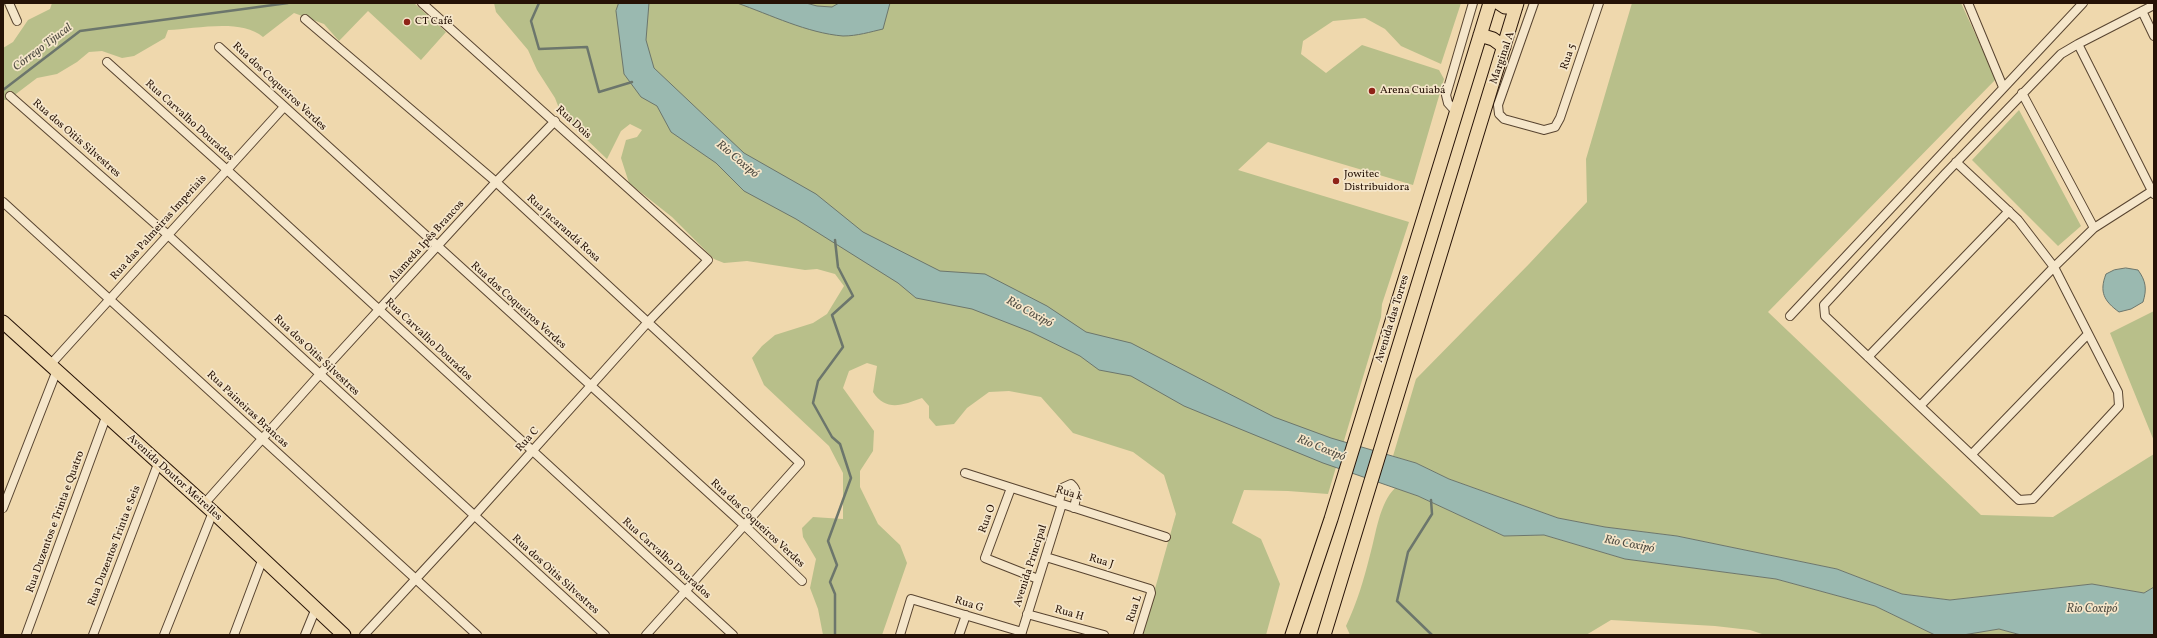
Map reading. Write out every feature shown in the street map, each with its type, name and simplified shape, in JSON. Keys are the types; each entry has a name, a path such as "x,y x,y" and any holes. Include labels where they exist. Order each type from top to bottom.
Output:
{"main road":[{"name":"Avenida das Torres","path":"1292,635 1331,518 1458,113 1490,3"},
{"path":"1324,635 1516,5 1506,7 1499,3"},
{"path":"1480,35 1494,39 1504,47"},
{"name":"Avenida Doutor Meirelles","path":"3,322 263,558 344,635"}],"street":[{"path":"9,3 16,21"},
{"name":"Rua Dois","path":"422,3 708,260"},
{"path":"1458,113 1448,104 1446,95 1473,3"},
{"name":"Marginal A","path":"1534,3 1498,106 1499,114 1504,119 1544,130 1555,127 1560,118"},
{"name":"Rua 5","path":"1560,118 1599,3"},
{"path":"1968,3 2003,87"},
{"path":"1790,316 2083,3"},
{"path":"1956,162 2018,220 2054,267 2118,392 2119,406 2033,499 2019,500 1825,316 1824,305 1956,162 2061,54 2154,5"},
{"path":"2142,11 2154,36"},
{"name":"Rua Jacarandá Rosa","path":"305,19 496,182 800,463 744,525"},
{"path":"1920,406 2054,267 2094,228 2153,193 2078,44"},
{"name":"Rua dos Coqueiros Verdes","path":"219,47 744,525 802,581"},
{"name":"Rua Carvalho Dourados","path":"107,62 226,169 532,452 733,635"},
{"path":"2022,93 2094,228"},
{"name":"Rua dos Oitis Silvestres","path":"10,96 168,235 604,635"},
{"name":"Rua das Palmeiras Imperiais","path":"54,367 110,299 226,169 284,107"},
{"name":"Alameda Ipês Brancos","path":"164,635 208,508 261,438 438,248 496,182 555,121"},
{"name":"Rua Paineiras Brancas","path":"3,202 477,635"},
{"path":"1868,357 2009,211"},
{"name":"Rua C","path":"364,635 474,516 648,322 708,260"},
{"path":"1972,454 2088,334"},
{"path":"3,508 54,367"},
{"name":"Rua Duzentos e Trinta e Quatro","path":"26,635 106,417"},
{"name":"Rua Duzentos Trinta e Seis","path":"93,635 158,464"},
{"name":"Rua k","path":"965,473 1166,537"},
{"name":"Avenida Principal","path":"1021,634 1046,556 1060,503 1062,488 1071,484 1076,488 1077,493 1074,508"},
{"name":"Rua O","path":"1011,488 985,558 1038,579"},
{"path":"646,635 686,592 744,525"},
{"name":"Rua J","path":"1046,556 1150,589"},
{"path":"234,635 263,558"},
{"name":"Rua L","path":"1138,635 1151,593 1150,589"},
{"name":"Rua G","path":"900,635 911,599 966,615 1021,634"},
{"path":"305,635 316,608"},
{"name":"Rua H","path":"1028,614 1104,635"},
{"path":"960,635 966,615"}],"green space":[{"path":"52,3 414,3 446,32 421,60 368,11 339,41 324,24 294,13 263,37 254,31 230,26 168,30 165,38 134,56 122,58 102,51 89,52 77,62 57,74 37,78 8,100 3,100 3,48 13,42 28,20 50,9"},
{"path":"494,3 1461,3 1441,64 1401,46 1385,29 1365,18 1333,21 1303,41 1301,54 1326,73 1362,45 1439,70 1444,79 1413,185 1268,142 1238,170 1409,222 1382,304 1381,317 1328,494 1244,490 1232,523 1261,539 1280,584 1266,635 1142,635 1176,514 1164,475 1133,452 1073,433 1041,397 1009,391 989,392 967,408 954,424 936,426 929,418 929,406 922,398 908,403 889,405 878,398 873,392 877,366 867,363 849,371 843,388 874,431 873,451 860,471 860,487 878,524 900,545 907,563 882,635 823,635 818,609 810,588 816,559 803,537 802,528 813,517 843,519 843,473 829,446 764,385 752,358 762,346 775,335 813,323 827,314 844,286 835,274 817,269 805,270 747,261 724,263 714,259 672,217 629,183 621,158 626,140 637,137 642,130 630,124 621,131 607,159 562,116 555,98 537,70 528,50 496,12"},
{"path":"1632,3 1961,3 1996,79 1768,312 1981,515 2053,517 2154,454 2154,587 2144,593 2092,584 1950,600 1902,594 1837,569 1677,536 1605,527 1558,518 1449,479 1416,463 1393,456 1416,379 1529,264 1587,202 1586,159"},
{"path":"2019,110 2081,226 2058,246 1972,160"},
{"path":"2154,311 2154,441 2110,333"},
{"path":"1395,488 1418,496 1504,536 1544,535 1625,559 1776,579 1875,606 1935,635 1765,635 1750,630 1715,626 1611,620 1586,635 1350,635 1346,626 1354,609 1363,582 1385,502"},
{"path":"1999,629 2021,635 1963,635"}],"water":[{"name":"Rio Coxipó","path":"619,3 649,3 646,40 654,68 744,153 816,194 863,232 940,271 985,274 1047,306 1086,332 1131,343 1274,417 1331,438 1416,463 1449,479 1558,518 1605,527 1677,536 1837,569 1902,594 1950,600 2092,584 2144,593 2154,587 2154,635 2021,635 1999,629 1963,635 1935,635 1875,606 1776,579 1625,559 1544,535 1504,536 1418,496 1323,463 1184,406 1131,376 1099,370 1080,356 1031,332 972,309 916,298 898,283 796,219 744,191 716,163 671,132 657,106 641,97 624,74 616,11"},
{"path":"737,3 806,3 817,6 832,7 839,3 890,3 883,29 858,35 843,36 816,31 789,23"},
{"path":"2126,268 2138,270 2143,278 2145,293 2143,302 2131,309 2119,312 2106,300 2103,286 2106,274 2114,270"}],"waterway":[{"name":"Córrego Tijucal","path":"3,90 80,31 288,3"},
{"name":"Córrego Tijucal","path":"539,3 531,21 539,49 587,47 599,92 632,82"},
{"path":"835,240 838,267 853,296 832,315 843,347 818,381 813,403 832,437 840,444 851,478 828,541 837,565 830,582 835,594 835,635"},
{"path":"1431,500 1432,514 1408,552 1397,601 1432,635"}],"place":[{"name":"CT Café","path":"407,22"},
{"name":"Arena Cuiabá","path":"1372,91"},
{"name":"Jowitec Distribuidora","path":"1336,181"}]}
